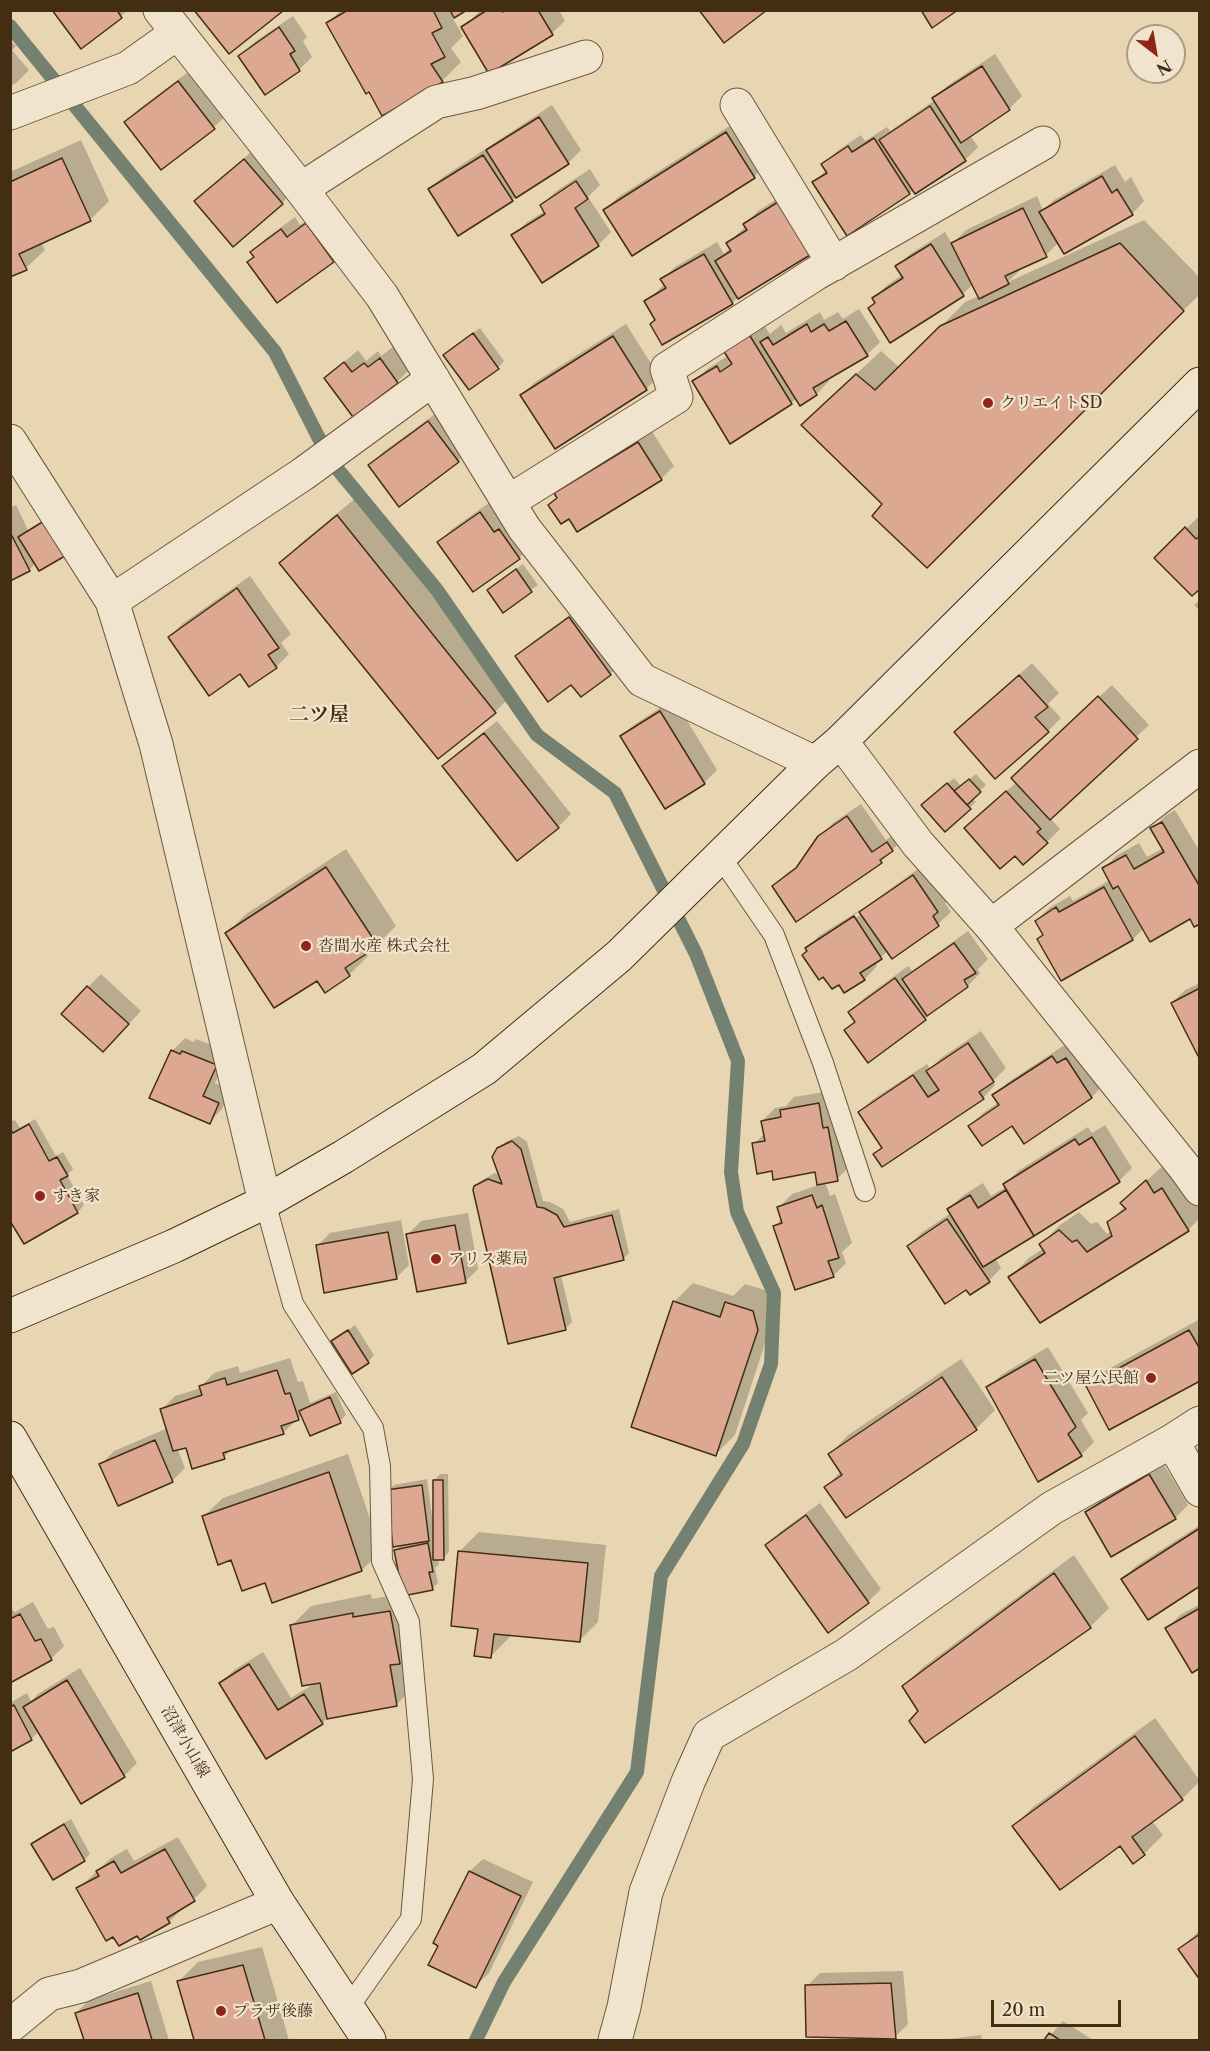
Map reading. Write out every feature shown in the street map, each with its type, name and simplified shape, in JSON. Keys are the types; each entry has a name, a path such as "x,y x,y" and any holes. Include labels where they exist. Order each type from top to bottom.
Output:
{"street":[{"path":"23,109 128,68 169,22 382,296 524,528 642,680 815,763"},
{"path":"301,189 436,102 476,93 586,57"},
{"path":"737,105 834,264"},
{"path":"508,502 676,397 667,369 834,264 1043,143"},
{"path":"112,601 303,474 433,380"},
{"path":"10,1316 174,1246 265,1202 343,1157 484,1069 619,956 815,763 841,741 1200,384"},
{"path":"10,441 112,601 156,744 265,1202"},
{"path":"841,741 918,844 991,926 1200,1190"},
{"path":"991,926 1200,766"},
{"path":"615,2040 624,2007 646,1892 688,1782 709,1735 846,1655 1052,1508 1200,1423"},
{"name":"沼津小山線","path":"10,1438 278,1904 369,2040"},
{"path":"1172,1441 1200,1490"},
{"path":"10,2026 49,1994 81,1986 278,1904"}],"lane":[{"path":"720,856 774,934 823,1063 865,1191"},
{"path":"265,1202 293,1304 373,1428 380,1466 382,1561 409,1623 423,1779 411,1919 348,2008"}],"building":[{"path":"52,10 117,10 122,18 81,49"},
{"path":"194,10 283,10 283,11 229,54"},
{"path":"348,10 433,10 442,28 432,33 445,57 431,64 443,82 382,116 369,92 366,94 326,23"},
{"path":"450,10 467,10 454,18"},
{"path":"487,10 502,10 503,12 506,10 538,10 553,35 489,74 461,27"},
{"path":"699,10 767,10 724,43"},
{"path":"921,10 958,10 932,28"},
{"path":"279,27 295,51 290,54 300,71 265,95 238,56"},
{"path":"982,66 1010,110 961,143 932,98"},
{"path":"178,81 215,129 161,170 124,122"},
{"path":"930,106 966,161 915,194 879,140"},
{"path":"539,117 569,164 516,198 486,150"},
{"path":"726,132 755,178 632,256 603,210"},
{"path":"874,138 910,194 847,236 812,182 827,173 821,164 848,146 852,152"},
{"path":"483,155 513,201 458,236 428,189"},
{"path":"62,158 91,221 19,254 27,270 10,277 10,182"},
{"path":"244,159 283,204 233,247 194,201"},
{"path":"1102,176 1112,193 1117,189 1133,215 1064,254 1039,212"},
{"path":"576,181 588,199 575,208 599,246 542,283 511,235 545,214 540,205"},
{"path":"778,202 810,255 738,299 715,261 731,251 726,243 747,230 743,224"},
{"path":"1023,208 1047,257 1005,276 1009,284 979,299 951,243"},
{"path":"306,223 334,262 277,303 247,262 254,257 250,252 281,229 287,237"},
{"path":"1120,243 1184,311 927,568 872,516 882,504 801,425 856,374 875,390 940,326"},
{"path":"931,244 964,296 890,343 868,308 875,303 872,298 903,278 895,266"},
{"path":"704,254 733,304 662,345 650,324 655,320 644,301 666,288 660,279"},
{"path":"846,321 868,356 813,388 817,395 800,406 760,342 768,337 773,345 807,324 811,332 824,324 829,331"},
{"path":"747,331 792,404 730,444 692,381 717,366 720,372 732,364 721,347"},
{"path":"473,333 499,369 469,390 443,355"},
{"path":"613,336 647,390 555,449 520,395"},
{"path":"380,358 398,383 353,417 324,378 344,362 352,372 364,363 368,367"},
{"path":"428,421 459,462 399,507 368,465"},
{"path":"638,442 662,480 577,532 569,519 561,524 548,505 557,498 554,493"},
{"path":"480,512 494,532 499,529 520,559 473,592 437,542"},
{"path":"337,515 496,713 438,759 279,563"},
{"path":"44,521 65,556 39,571 18,537"},
{"path":"1185,527 1196,539 1200,536 1200,589 1192,596 1154,558"},
{"path":"10,532 30,571 10,581"},
{"path":"516,569 532,592 503,613 487,590"},
{"path":"237,588 279,648 268,655 277,668 249,687 240,674 209,696 168,637"},
{"path":"569,617 611,675 581,697 571,685 548,702 515,656"},
{"path":"1019,675 1048,707 1035,717 1049,732 995,779 954,732"},
{"path":"1098,696 1138,739 1050,820 1011,778"},
{"path":"660,711 705,784 665,809 620,736"},
{"path":"484,733 559,828 517,861 442,766"},
{"path":"969,779 981,792 967,805 954,791"},
{"path":"947,783 971,809 945,832 921,805"},
{"path":"1006,791 1041,829 1037,832 1048,843 1023,865 1015,856 1000,869 964,828"},
{"path":"847,816 872,852 887,842 893,851 880,860 882,863 796,922 772,886 796,868 818,836"},
{"path":"1162,822 1200,887 1200,924 1194,927 1190,919 1150,942 1118,886 1113,889 1102,868 1126,855 1134,869 1164,852 1150,828"},
{"path":"326,867 378,946 345,968 350,976 325,993 317,981 274,1008 225,933"},
{"path":"913,875 938,912 933,916 939,926 892,959 859,912"},
{"path":"1104,887 1133,940 1061,981 1037,939 1043,935 1035,921 1056,907 1059,912"},
{"path":"854,916 882,959 860,973 865,980 844,993 839,985 832,989 823,977 819,980 802,955 807,951 805,948"},
{"path":"954,943 976,973 964,980 968,987 927,1016 902,979"},
{"path":"895,978 926,1020 868,1063 844,1030 855,1022 848,1012"},
{"path":"87,986 129,1024 103,1052 61,1014"},
{"path":"1200,988 1200,1056 1198,1056 1171,1003"},
{"path":"968,1043 994,1082 979,1092 984,1099 882,1167 873,1154 882,1148 858,1112 913,1075 928,1097 939,1090 926,1071"},
{"path":"171,1050 180,1054 182,1051 217,1065 203,1096 219,1103 210,1124 149,1098"},
{"path":"1052,1056 1057,1063 1066,1058 1092,1098 1024,1144 1012,1126 982,1146 968,1126 999,1105 992,1095"},
{"path":"819,1103 823,1128 828,1127 838,1181 817,1185 815,1172 773,1180 772,1171 757,1174 752,1143 765,1141 761,1121 781,1117 780,1110"},
{"name":"すき家","path":"29,1124 49,1161 57,1157 68,1176 60,1180 78,1213 24,1244 10,1221 10,1129 13,1133"},
{"path":"1092,1137 1120,1182 1034,1236 1003,1184 1075,1139 1079,1145"},
{"path":"512,1141 521,1149 537,1207 557,1215 564,1227 612,1215 624,1260 554,1278 566,1330 508,1344 473,1190 474,1186 488,1179 502,1184 492,1157 497,1148"},
{"path":"1146,1180 1154,1193 1162,1188 1189,1231 1040,1323 1008,1277 1045,1253 1039,1244 1059,1230 1072,1242 1077,1240 1087,1252 1112,1236 1107,1222 1126,1209 1120,1203"},
{"path":"1006,1190 1034,1236 983,1267 947,1209 970,1195 978,1208"},
{"path":"812,1195 817,1208 822,1205 839,1258 828,1261 834,1277 795,1290 773,1226 782,1223 777,1207"},
{"path":"947,1219 990,1282 970,1295 966,1290 945,1304 907,1246"},
{"name":"アリス薬局","path":"455,1225 466,1283 417,1292 406,1234"},
{"path":"388,1232 397,1279 324,1293 316,1245"},
{"path":"673,1301 720,1317 725,1302 753,1311 758,1330 716,1456 631,1427"},
{"path":"348,1330 369,1363 352,1374 331,1341"},
{"path":"1189,1330 1200,1349 1200,1381 1109,1430 1086,1386"},
{"path":"1035,1359 1076,1427 1068,1434 1082,1456 1038,1482 986,1387"},
{"path":"277,1370 285,1394 290,1393 299,1420 281,1426 284,1434 223,1453 225,1459 192,1469 186,1448 173,1451 160,1409 202,1395 199,1386 225,1378 227,1385"},
{"path":"942,1377 977,1430 846,1518 824,1487 842,1475 828,1454"},
{"path":"330,1397 341,1423 310,1436 299,1411"},
{"path":"155,1440 173,1482 118,1506 99,1464"},
{"path":"329,1472 362,1571 272,1603 265,1583 242,1591 231,1560 218,1565 202,1516"},
{"path":"1149,1474 1176,1519 1111,1557 1085,1512"},
{"path":"433,1480 443,1480 444,1560 433,1560"},
{"path":"422,1485 429,1541 393,1547 386,1490"},
{"path":"806,1515 869,1603 828,1633 765,1545"},
{"path":"1200,1528 1200,1586 1148,1620 1121,1579"},
{"path":"428,1543 433,1572 429,1572 433,1590 403,1596 394,1550"},
{"path":"458,1551 588,1563 580,1642 494,1634 491,1658 474,1656 478,1629 451,1626"},
{"path":"1054,1573 1091,1628 925,1743 909,1721 918,1711 902,1686"},
{"path":"1200,1608 1200,1668 1192,1673 1165,1628"},
{"path":"390,1611 400,1664 390,1665 397,1706 327,1719 320,1683 302,1686 290,1625 353,1613 353,1617"},
{"path":"20,1614 35,1641 41,1639 52,1660 10,1683 10,1619"},
{"path":"249,1664 278,1710 304,1694 323,1724 266,1759 219,1683"},
{"path":"67,1680 125,1777 81,1804 23,1707"},
{"path":"14,1705 32,1740 10,1752 10,1707"},
{"path":"1135,1736 1183,1800 1132,1837 1145,1855 1133,1864 1120,1846 1060,1890 1012,1826"},
{"path":"64,1824 85,1861 53,1880 31,1844"},
{"path":"165,1849 195,1901 167,1918 170,1923 140,1940 137,1936 119,1946 113,1937 106,1941 76,1888 99,1876 96,1871 114,1861 121,1873"},
{"path":"469,1871 521,1896 476,1988 428,1965 438,1946 433,1943"},
{"path":"1200,1934 1200,1980 1178,1949"},
{"name":"プラザ後藤","path":"243,1965 265,2040 194,2040 177,1981"},
{"path":"891,1983 896,2039 806,2037 805,1985"},
{"path":"138,1993 152,2040 84,2040 75,2013"},
{"path":"1049,2033 1060,2040 1044,2040"}],"waterway":[{"path":"10,26 275,352 330,460 437,590 537,735 615,793 696,954 738,1061 731,1172 737,1212 774,1293 771,1364 743,1444 661,1576 637,1772 504,1982 476,2040"}],"place":[{"name":"クリエイトSD","path":"988,403"},
{"name":"沓間水産 株式会社","path":"306,946"},
{"name":"すき家","path":"40,1196"},
{"name":"アリス薬局","path":"436,1259"},
{"name":"二ツ屋公民館","path":"1151,1378"},
{"name":"プラザ後藤","path":"221,2011"}],"district":[{"name":"二ツ屋","path":"319,715"}]}
